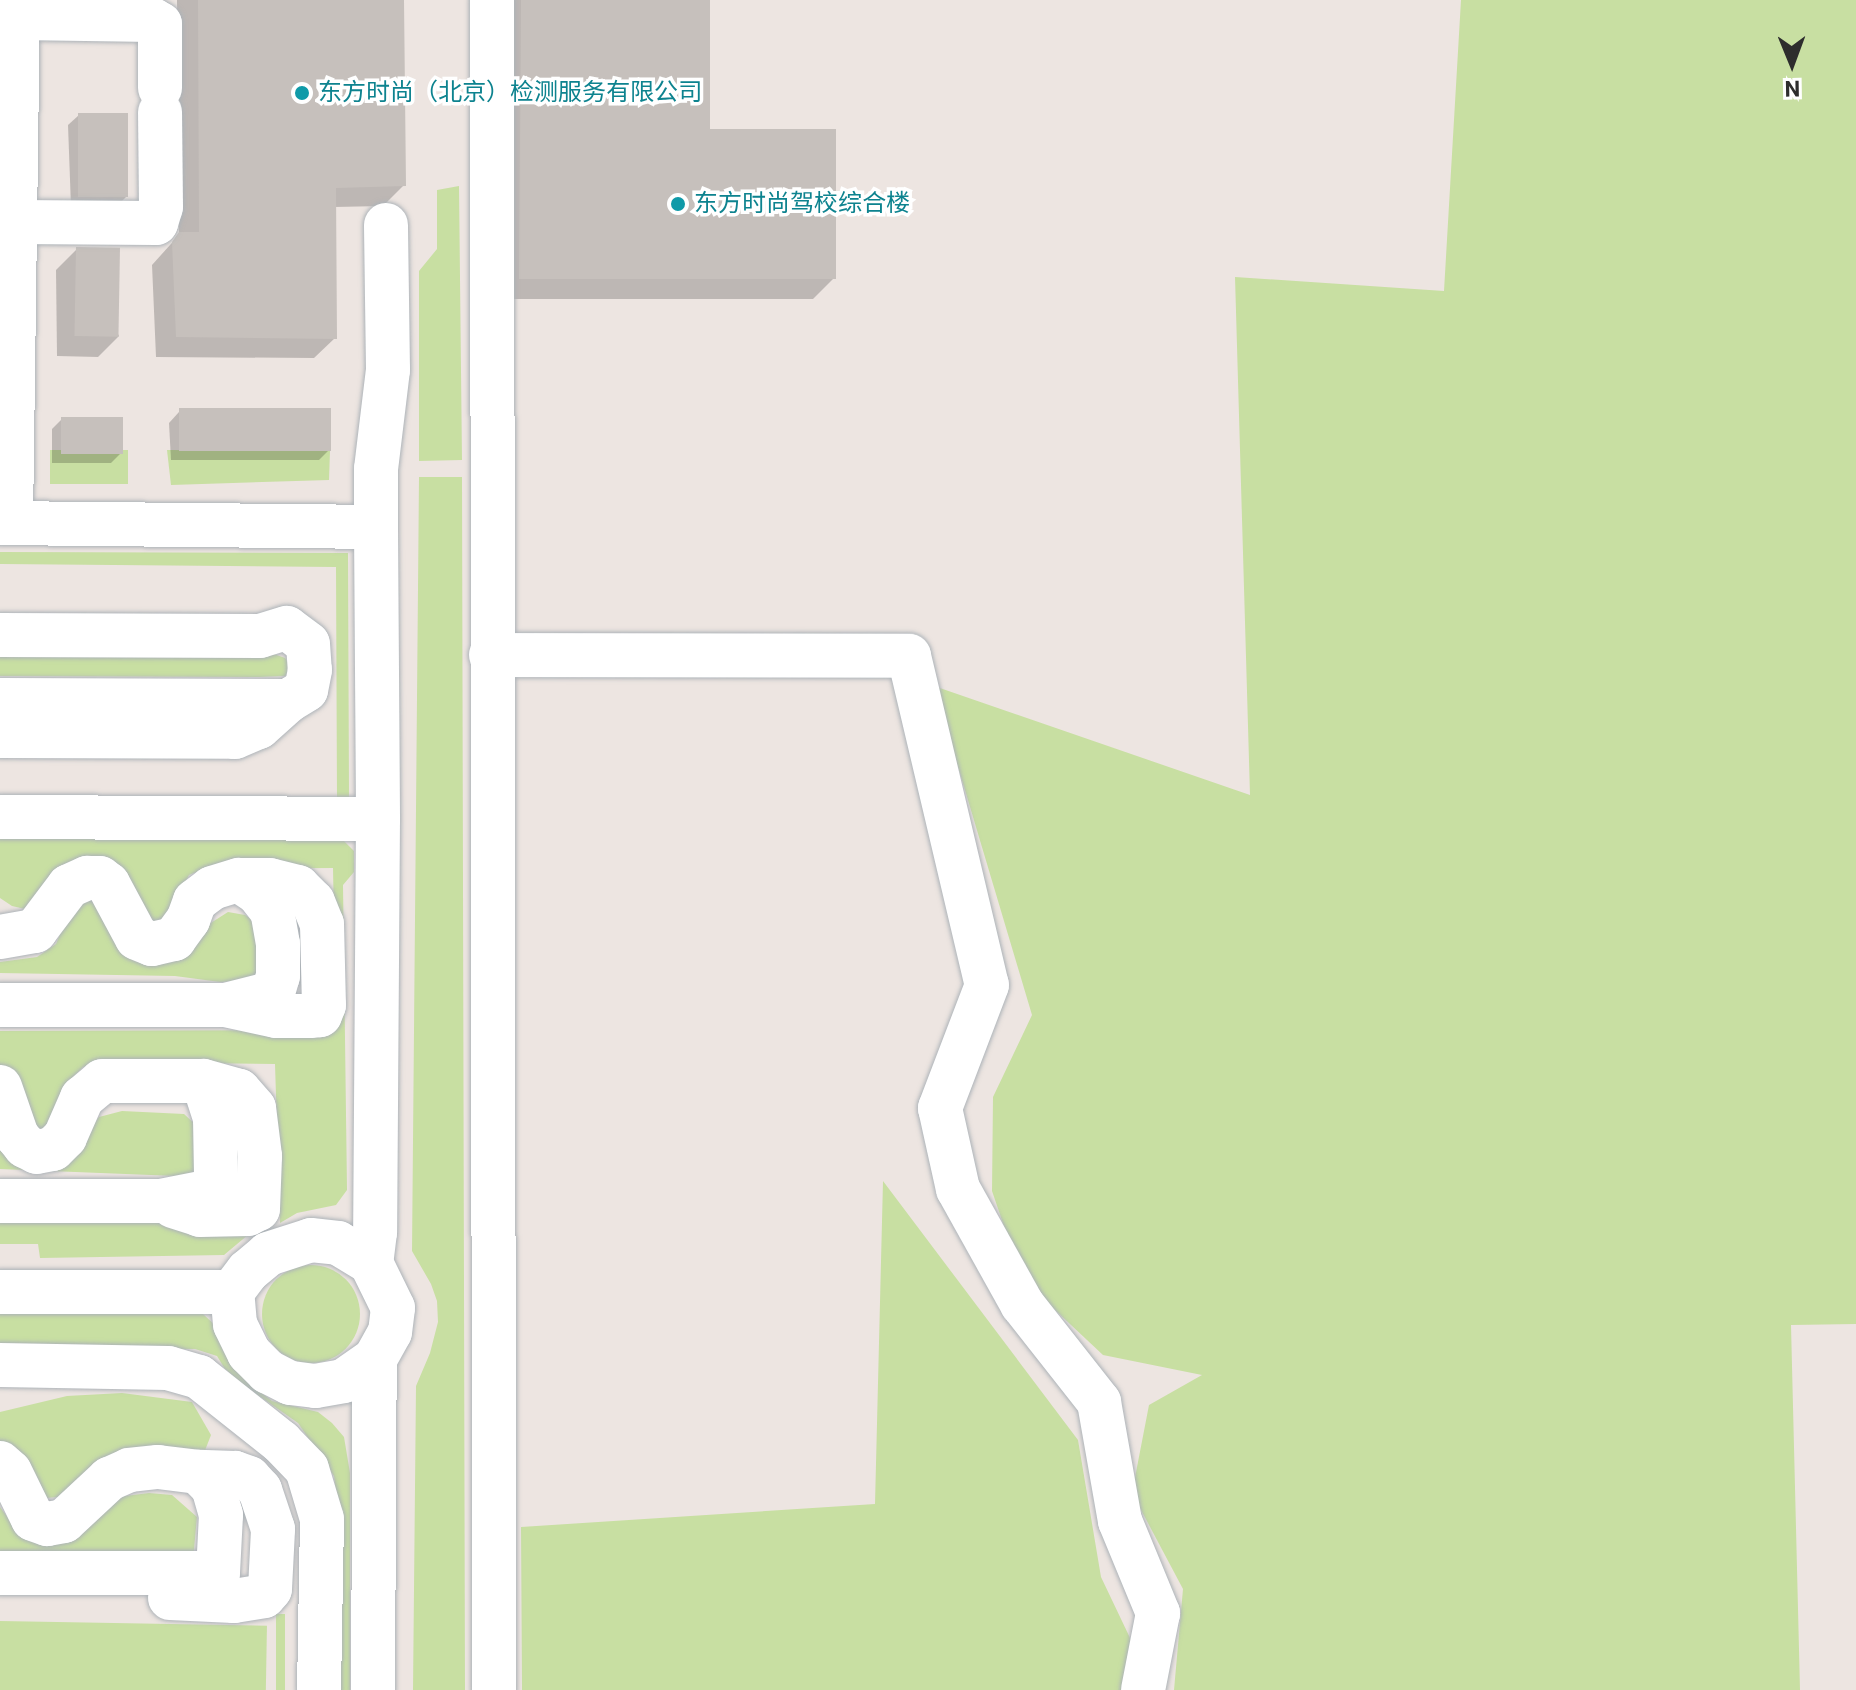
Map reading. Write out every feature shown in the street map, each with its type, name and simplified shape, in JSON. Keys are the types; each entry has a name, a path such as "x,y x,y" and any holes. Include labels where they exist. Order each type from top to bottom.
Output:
{"street":[{"path":"492,0 494,1690"},
{"path":"10,197 156,223 161,207 160,24 165,19 18,9 10,197 6,523 376,527"},
{"path":"371,1263 375,1232 378,819 376,469 388,370 386,225"},
{"path":"0,616 269,619 308,644 310,670 306,690 288,701 259,727 235,737 0,736"},
{"path":"0,635 260,636 287,628"},
{"path":"491,655 909,656 987,985 940,1108 958,1189 1022,1304 1099,1402 1120,1521 1158,1613 1143,1690"},
{"path":"0,700 288,701"},
{"path":"0,817 378,819"},
{"path":"0,1005 225,1005 276,1016 310,1016 320,1015 324,1005 322,924 313,902 298,887 270,880 239,880 212,888 195,901 188,920 174,939 152,944 137,938 120,911 116,895 100,878 87,878 69,886 35,931 2,934"},
{"path":"0,1087 17,1136 25,1146 37,1152 53,1149 65,1137 82,1098 102,1081 203,1081 215,1118 216,1190 160,1201 0,1201"},
{"path":"311,1240 338,1243 371,1263 393,1308 390,1332 375,1359 344,1381 315,1386 290,1383 268,1372 249,1353 235,1324 232,1292 248,1271 268,1254 311,1240"},
{"path":"0,1292 232,1292"},
{"path":"373,1690 375,1359"},
{"path":"0,1365 168,1368 199,1377 281,1442 307,1469 322,1519 319,1690"},
{"path":"0,1463 10,1472 33,1519 47,1524 64,1521 109,1479 129,1470 158,1467 235,1473 249,1478 260,1490 273,1529 270,1589 264,1596 234,1601 0,1595"},
{"path":"0,1573 218,1573 221,1515 213,1487 198,1472"}],"green space":[{"path":"1461,0 1856,0 1856,1324 1791,1325 1800,1690 1174,1690 1183,1589 1132,1493 1149,1405 1202,1375 1103,1355 1022,1279 992,1191 993,1097 1032,1015 934,686 1250,795 1235,277 1444,291"},
{"path":"459,186 462,460 419,461 419,271 437,249 437,190"},
{"path":"50,450 128,450 128,484 50,484"},
{"path":"167,450 330,451 329,480 171,485"},
{"path":"419,477 462,477 465,1690 413,1690 416,1386 430,1353 438,1322 437,1301 431,1284 412,1251"},
{"path":"0,552 348,553 349,801 337,800 336,567 0,564"},
{"path":"0,652 274,654 285,658 291,667 285,676 259,677 0,676"},
{"path":"0,837 342,839 354,851 354,872 343,885 347,1190 336,1205 297,1213 280,1223 275,1064 100,1062 83,1067 72,1078 60,1117 37,1134 0,1068 0,1031 336,1030 333,868 204,869 189,875 159,930 130,892 25,909 12,906 0,898"},
{"path":"88,892 110,920 206,926 228,912 245,915 255,922 264,980 220,982 175,976 0,973 0,962 37,957 56,944 71,908"},
{"path":"122,1111 184,1114 197,1126 201,1177 0,1169 0,1139 87,1131 99,1117"},
{"path":"883,1181 1078,1440 1101,1577 1131,1640 1121,1690 522,1690 521,1527 875,1504"},
{"path":"0,1222 141,1222 255,1229 224,1255 40,1258 38,1244 0,1244"},
{"path":"311,1265 330,1269 346,1279 356,1295 360,1314 356,1333 346,1349 330,1359 311,1363 292,1359 276,1349 266,1333 262,1314 266,1295 276,1279 292,1269"},
{"path":"0,1313 203,1314 216,1326 249,1383 272,1401 318,1412 332,1423 344,1437 350,1473 350,1690 335,1690 337,1501 334,1476 298,1423 225,1369 217,1356 195,1349 0,1348"},
{"path":"122,1393 192,1402 211,1435 204,1453 70,1496 46,1498 0,1444 0,1412 67,1396"},
{"path":"149,1493 172,1495 197,1517 193,1560 0,1556 0,1507 17,1530 125,1496"},
{"path":"276,1614 285,1614 285,1690 276,1690"},
{"path":"0,1621 267,1626 266,1690 0,1690"}],"building":[{"name":"东方时尚（北京）检测服务有限公司","path":"198,0 404,0 406,186 336,188 337,339 176,337 172,242 179,232 199,232"},
{"name":"东方时尚驾校综合楼","path":"521,0 710,0 710,129 836,129 836,279 519,279"},
{"path":"78,113 128,113 128,197 78,197"},
{"path":"76,247 120,248 118,337 74,336"},
{"path":"179,408 331,408 331,451 179,451"},
{"path":"61,417 123,417 123,454 61,454"}],"place":[{"name":"东方时尚（北京）检测服务有限公司","path":"302,93"},
{"name":"东方时尚驾校综合楼","path":"678,204"}]}
